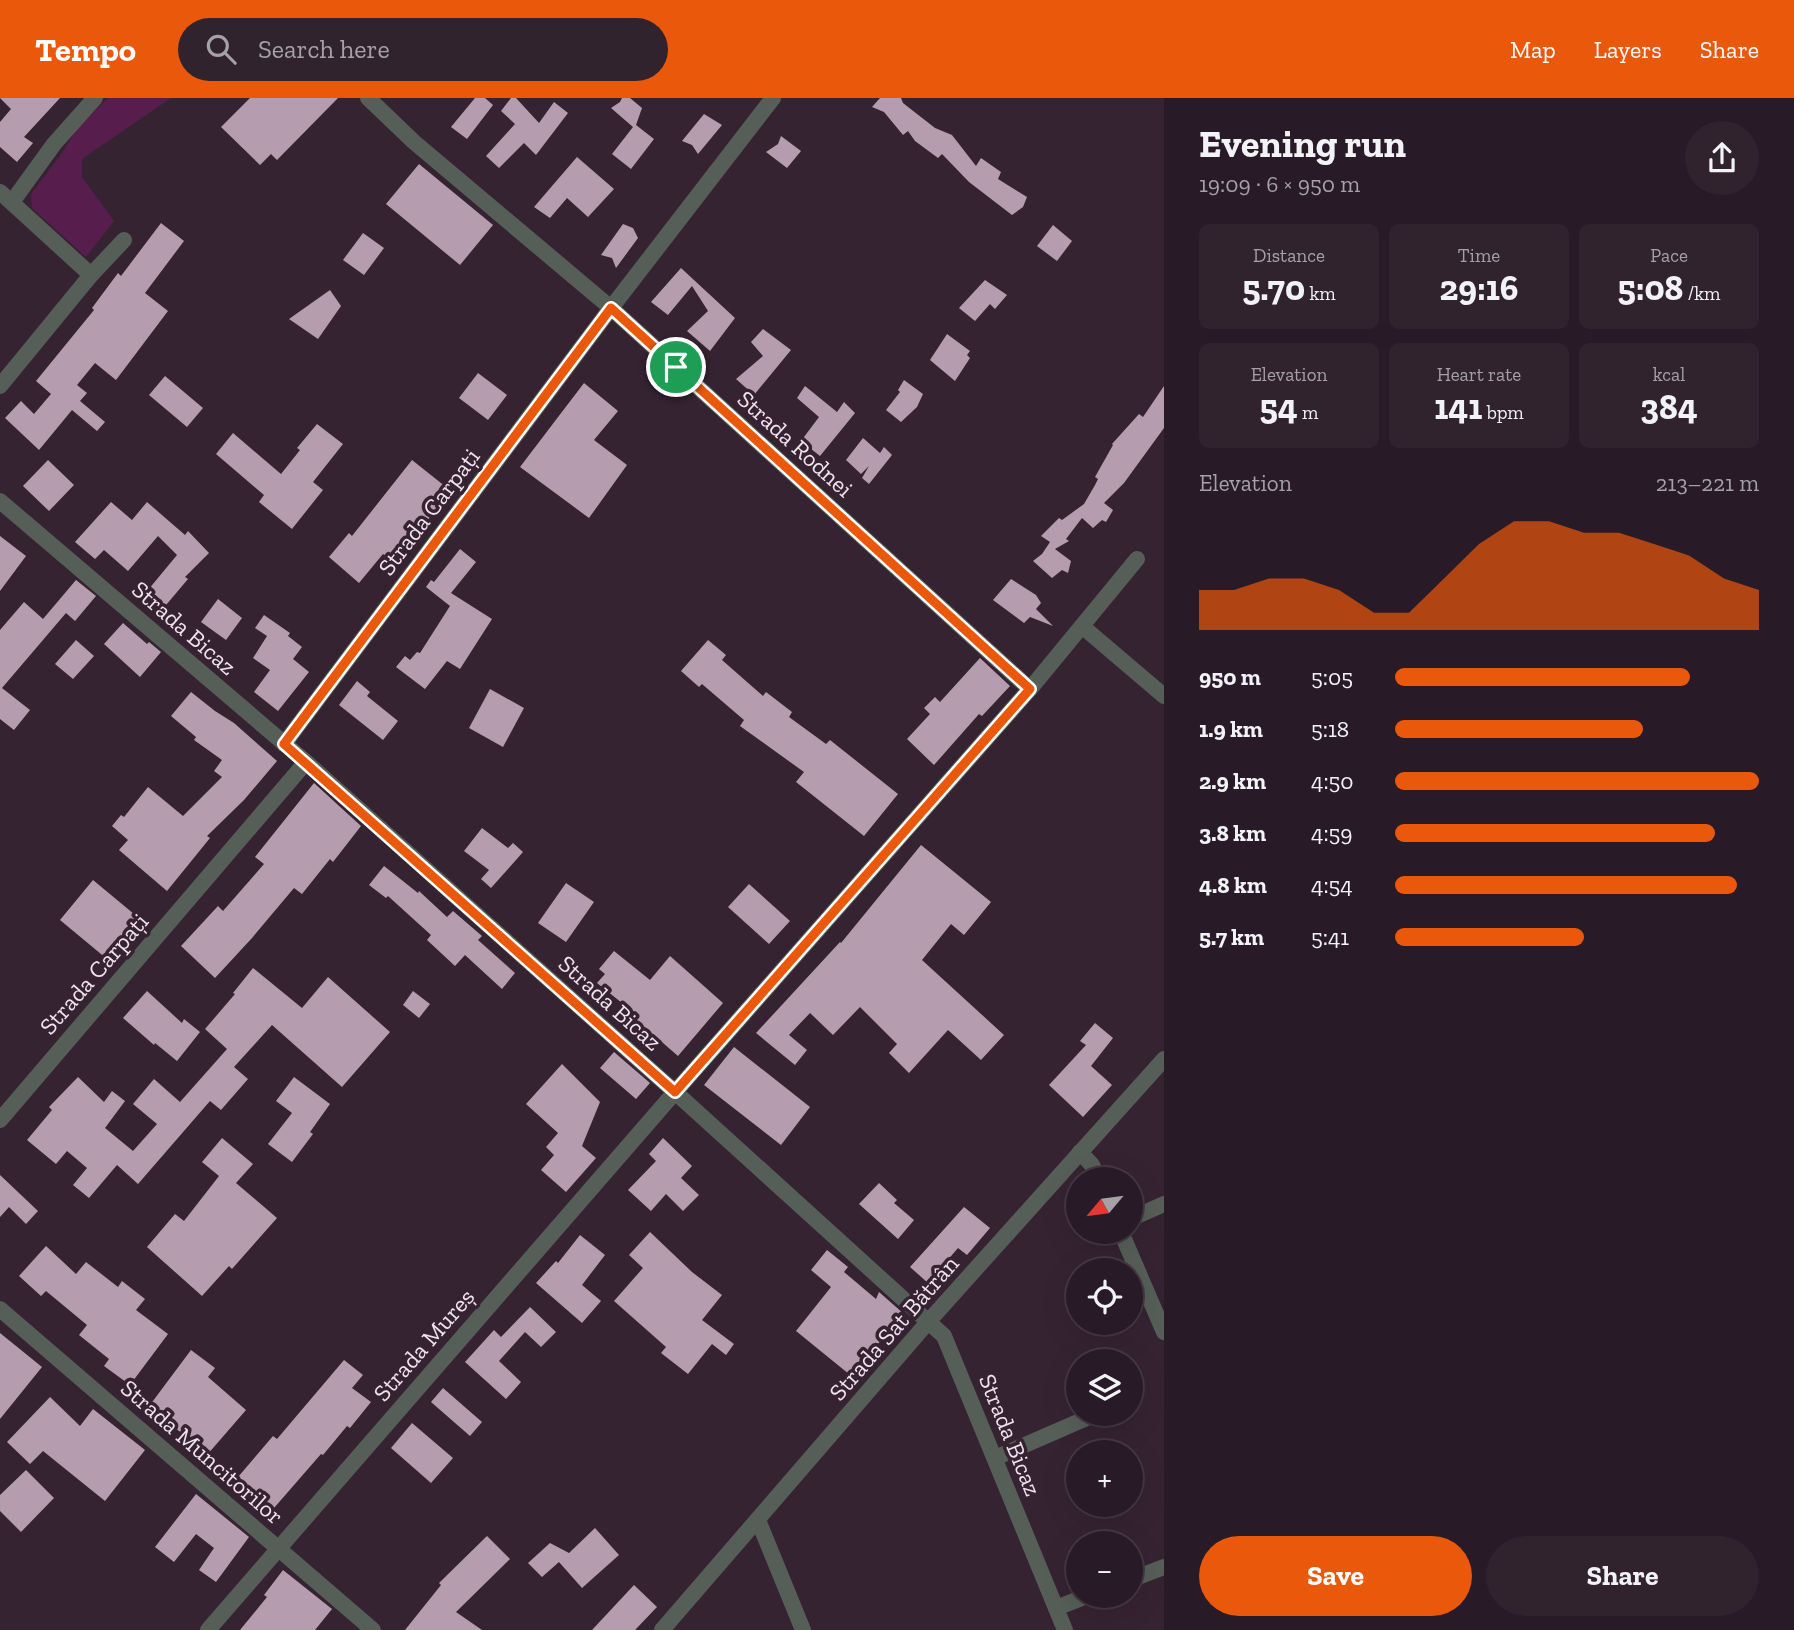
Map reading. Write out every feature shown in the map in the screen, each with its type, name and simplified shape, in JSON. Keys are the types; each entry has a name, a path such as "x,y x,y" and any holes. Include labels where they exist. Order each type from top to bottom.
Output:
{"street":[{"path":"91,275 6,197 95,98"},
{"name":"Strada Rodnei","path":"368,98 414,142 611,308 1030,689"},
{"name":"Strada Carpați","path":"284,744 611,308 773,98"},
{"path":"0,386 91,275 124,240"},
{"name":"Strada Bicaz","path":"0,501 306,762 944,1336 1065,1630"},
{"name":"Strada Mureș","path":"208,1630 675,1092 1083,628 1138,559"},
{"path":"1083,628 1164,696"},
{"name":"Strada Carpați","path":"0,1119 306,762"},
{"name":"Strada Sat Bătrân","path":"662,1630 928,1322 1164,1059"},
{"path":"1080,1152 1094,1167"},
{"path":"1143,1213 1164,1204"},
{"path":"1126,1244 1164,1332"},
{"name":"Strada Muncitorilor","path":"0,1309 373,1630"},
{"path":"995,1458 1068,1426"},
{"path":"758,1520 803,1630"},
{"path":"1143,1575 1164,1567"},
{"path":"1056,1608 1066,1604"}],"shaded area":[{"path":"108,98 171,98 82,159 82,177 114,221 86,257 32,208 31,194 78,127"}],"building":[{"path":"0,98 60,98 24,137 33,143 17,162 0,147 0,122 11,109"},
{"path":"250,98 338,98 277,160 271,154 260,165 221,127"},
{"path":"475,98 485,98 493,105 467,139 451,127"},
{"path":"511,98 516,98 539,123 554,102 568,113 536,155 524,143 499,168 486,156 515,124 501,111"},
{"path":"622,98 630,98 642,108 636,125 654,139 631,169 612,154 633,127 611,108"},
{"path":"880,98 901,98 903,103 935,128 952,135 976,166 981,158 1001,172 998,179 1027,197 1023,207 1012,215 969,182 942,154 938,158 915,141 908,131 903,135 884,112 872,107"},
{"path":"704,114 722,125 698,154 692,145 682,141"},
{"path":"781,136 801,151 787,168 766,152 778,144"},
{"path":"577,157 614,189 588,217 567,198 550,218 534,207"},
{"path":"419,164 493,225 460,265 386,204"},
{"path":"161,223 184,241 145,293 168,311 116,380 95,363 77,385 87,393 80,401 105,422 97,431 72,410 39,450 5,418 21,401 34,414 51,394 36,381 94,310 92,308 118,273 121,276"},
{"path":"623,224 633,228 638,238 616,268 612,258 601,255"},
{"path":"1053,225 1072,241 1057,261 1037,246"},
{"path":"363,233 384,248 364,275 343,260"},
{"path":"681,268 735,318 710,351 687,331 708,311 692,286 668,315 651,302"},
{"path":"985,280 1007,295 995,309 990,304 975,321 959,308"},
{"path":"330,290 341,306 318,339 289,319"},
{"path":"763,329 791,350 754,395 736,379 763,356 751,342"},
{"path":"947,334 970,351 967,355 970,358 955,381 930,360"},
{"path":"478,373 507,395 488,420 459,398"},
{"path":"165,376 203,408 187,427 149,395"},
{"path":"904,380 923,394 917,407 901,422 886,410 900,392 898,390"},
{"path":"584,383 618,411 594,440 627,465 589,518 520,467"},
{"path":"805,386 837,412 844,402 855,413 820,456 801,441 819,417 797,398"},
{"path":"1164,386 1164,428 1124,483 1104,503 1113,510 1106,522 1102,520 1093,528 1082,518 1066,539 1069,541 1055,549 1071,561 1068,573 1062,570 1052,578 1033,561 1050,542 1041,536 1059,518 1062,520 1084,504 1098,479 1095,477 1112,444 1139,414 1143,417"},
{"path":"317,424 343,444 313,482 323,490 292,529 259,502 264,495 216,454 233,433 281,474 300,450 297,448"},
{"path":"863,438 880,453 884,447 892,455 869,484 862,478 869,466 861,474 846,460"},
{"path":"48,460 74,485 49,511 23,486"},
{"path":"412,460 451,491 394,562 383,554 359,583 329,557 349,533 352,536"},
{"path":"111,502 132,520 147,502 185,535 188,531 209,553 185,577 188,579 161,611 143,596 177,555 158,536 128,571 104,550 95,559 75,542"},
{"path":"0,536 26,556 0,591"},
{"path":"460,549 476,562 451,593 492,619 460,669 447,661 425,689 396,667 405,656 410,660 417,652 420,653 450,606 426,587 431,580 434,582"},
{"path":"1011,579 1036,595 1041,603 1036,609 1053,626 1030,617 1024,623 993,600"},
{"path":"76,580 96,596 75,621 66,613 2,688 30,710 14,730 0,719 0,630 24,602 43,619"},
{"path":"218,599 242,618 226,640 201,622"},
{"path":"264,615 290,633 288,636 302,647 293,659 309,672 278,711 254,692 270,670 253,658 267,636 255,628"},
{"path":"123,623 147,644 149,642 161,652 140,677 104,644"},
{"path":"76,640 94,656 73,679 55,664"},
{"path":"708,640 726,655 722,660 763,696 766,692 792,712 789,717 826,744 830,740 898,794 864,836 796,782 804,772 740,726 744,720 702,684 699,687 681,671"},
{"path":"980,658 1010,686 982,716 979,714 934,765 907,739 930,714 924,708 935,697 940,702"},
{"path":"357,681 370,692 367,696 398,721 383,740 339,705"},
{"path":"490,689 524,708 503,747 469,728"},
{"path":"191,692 234,723 277,761 244,800 207,836 210,838 167,891 119,850 128,840 112,826 121,815 124,817 148,787 183,816 222,777 214,771 222,760 194,740 196,737 171,716"},
{"path":"314,783 361,826 333,862 330,859 302,894 294,888 215,978 181,946 218,906 223,911 264,864 255,857"},
{"path":"482,828 508,848 513,843 523,852 491,888 481,879 489,870 464,851"},
{"path":"921,845 991,902 964,935 951,924 922,960 1004,1035 981,1060 948,1030 909,1073 889,1053 897,1044 860,1007 833,1035 810,1013 789,1035 807,1050 795,1065 756,1033 841,943"},
{"path":"384,866 418,893 419,891 447,917 453,911 482,936 478,940 515,973 502,989 465,955 455,966 427,940 431,935 388,896 386,898 369,885"},
{"path":"93,880 146,924 113,964 60,920"},
{"path":"566,883 594,902 566,942 538,923"},
{"path":"749,884 790,921 769,944 728,907"},
{"path":"614,951 650,980 670,956 723,1003 678,1056 625,1010 627,1007 597,983 605,974 599,969"},
{"path":"253,968 302,1008 328,977 390,1032 342,1087 272,1025 234,1067 248,1079 221,1110 210,1101 138,1184 117,1165 89,1198 73,1185 87,1168 67,1151 56,1164 27,1140 52,1110 49,1107 78,1077 104,1102 112,1091 125,1101 105,1128 133,1151 157,1124 133,1104 154,1079 180,1102 227,1049 205,1029"},
{"path":"147,991 182,1023 184,1019 200,1032 177,1061 123,1018"},
{"path":"413,991 430,1004 419,1018 403,1005"},
{"path":"1095,1023 1113,1038 1091,1066 1112,1085 1083,1117 1049,1085 1086,1045 1080,1041"},
{"path":"734,1047 810,1107 781,1145 704,1085"},
{"path":"614,1052 650,1083 636,1099 600,1068"},
{"path":"562,1064 600,1102 582,1146 596,1158 566,1192 541,1170 554,1155 546,1147 558,1133 526,1104"},
{"path":"294,1077 330,1104 310,1132 313,1134 292,1162 268,1144 292,1113 276,1101"},
{"path":"222,1138 253,1164 236,1183 277,1218 232,1269 229,1266 202,1296 147,1247 175,1214 184,1221 219,1176 202,1162"},
{"path":"663,1138 692,1166 681,1178 699,1195 683,1211 666,1194 651,1211 628,1190 656,1161 649,1154"},
{"path":"0,1175 38,1211 26,1224 9,1207 0,1217"},
{"path":"879,1183 897,1200 894,1203 914,1220 898,1239 859,1204"},
{"path":"964,1207 990,1228 967,1255 958,1248 928,1283 910,1267"},
{"path":"650,1232 692,1272 722,1295 702,1320 734,1344 726,1355 712,1344 688,1374 661,1353 666,1347 614,1301 643,1268 629,1255"},
{"path":"580,1235 605,1255 582,1285 601,1301 582,1323 536,1283 556,1261 558,1263"},
{"path":"46,1246 76,1274 86,1262 118,1287 122,1281 145,1299 136,1310 168,1334 130,1385 104,1366 109,1359 79,1335 87,1325 46,1291 41,1296 19,1276"},
{"path":"827,1250 848,1267 844,1272 876,1299 879,1292 904,1314 877,1345 885,1352 860,1383 796,1331 831,1287 811,1270"},
{"path":"530,1307 556,1332 541,1347 525,1332 499,1361 521,1382 506,1399 465,1362 494,1330 501,1337"},
{"path":"0,1333 42,1367 0,1419"},
{"path":"191,1350 215,1368 208,1377 246,1410 207,1455 172,1425 171,1427 147,1409"},
{"path":"344,1360 363,1375 352,1388 371,1402 274,1508 238,1477 273,1436 277,1439"},
{"path":"443,1388 482,1422 470,1436 431,1402"},
{"path":"50,1397 80,1426 93,1409 145,1450 105,1501 43,1451 30,1464 7,1442"},
{"path":"412,1423 453,1458 431,1483 391,1448"},
{"path":"26,1470 54,1498 21,1532 0,1511 0,1495"},
{"path":"196,1494 249,1537 216,1582 199,1570 214,1548 196,1534 174,1562 155,1547"},
{"path":"595,1528 619,1555 582,1588 559,1562 542,1577 528,1563 550,1543 569,1553"},
{"path":"487,1536 510,1559 456,1612 482,1630 405,1630 441,1585 439,1583"},
{"path":"283,1570 332,1609 315,1630 240,1630 267,1597 264,1595"},
{"path":"634,1585 657,1607 635,1630 592,1630"}],"route":[{"path":"611,308 676,367 1030,689 675,1092 284,744 611,308"}]}
